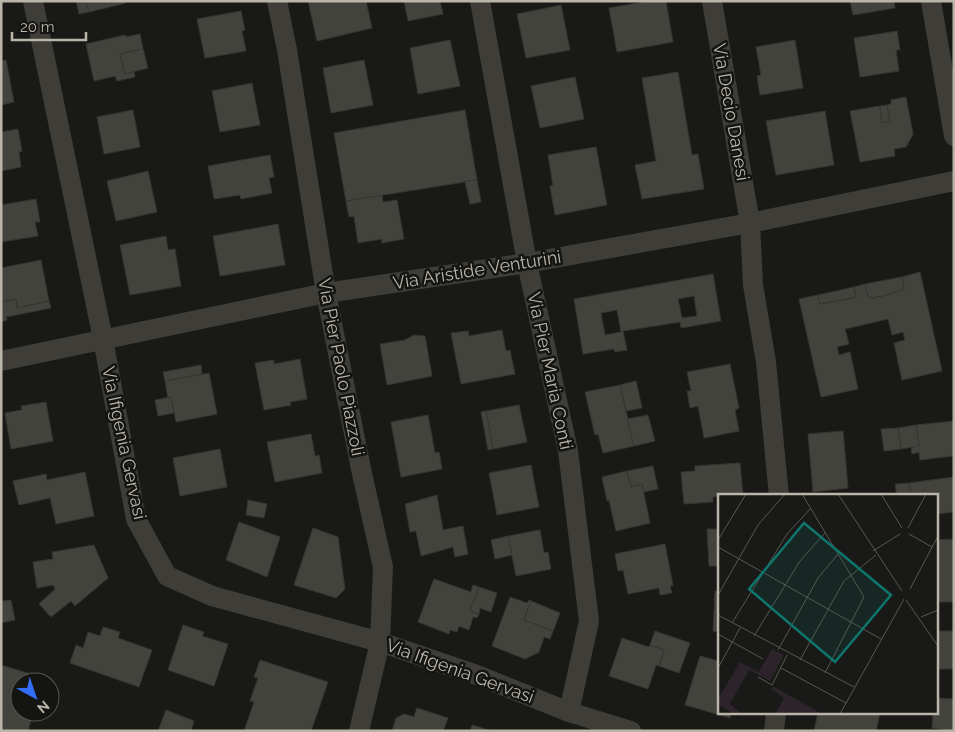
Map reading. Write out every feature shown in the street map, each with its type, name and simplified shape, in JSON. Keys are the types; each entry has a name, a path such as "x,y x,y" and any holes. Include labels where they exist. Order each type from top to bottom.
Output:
{"street":[{"name":"Via Ifigenia Gervasi","path":"33,1 103,339 136,519 167,576 212,596 380,642 477,674 569,712 631,731"},
{"name":"Via Pier Paolo Piazzoli","path":"277,1 287,50 326,293 383,567 380,642 359,731"},
{"name":"Via Pier Maria Conti","path":"480,1 527,263 568,451 588,620 569,712"},
{"name":"Via Decio Danesi","path":"712,1 750,223 753,285 766,362 779,494"},
{"path":"931,1 954,136"},
{"name":"Via Aristide Venturini","path":"1,360 326,293 527,263 750,223 954,181"},
{"path":"774,731 776,714"}],"building":[{"path":"76,1 86,1 89,12 79,14"},
{"path":"86,1 126,1 126,3 89,12"},
{"path":"308,1 366,1 372,28 317,41"},
{"path":"404,1 440,1 443,14 408,21"},
{"path":"649,1 666,1 673,42 617,52 609,8"},
{"path":"850,1 894,1 895,8 853,15"},
{"path":"561,5 570,50 526,58 517,14"},
{"path":"241,11 245,30 242,31 246,51 205,58 197,19"},
{"path":"897,31 900,50 896,50 899,71 860,77 854,38"},
{"path":"140,34 143,49 120,54 125,74 134,72 135,77 117,81 115,76 94,81 86,44 125,35 126,37"},
{"path":"450,40 460,86 418,94 410,48"},
{"path":"795,40 803,88 760,95 757,76 761,75 756,47"},
{"path":"143,49 148,68 125,74 120,54"},
{"path":"6,60 14,102 1,105 1,61"},
{"path":"364,60 373,105 331,113 323,68"},
{"path":"678,72 692,155 698,154 704,189 642,199 635,165 656,161 642,78"},
{"path":"575,77 584,119 540,128 531,86"},
{"path":"252,83 260,125 220,132 212,91"},
{"path":"906,97 913,134 906,147 894,149 895,156 860,162 850,111 880,106 882,123 890,122 887,105 891,104 891,100"},
{"path":"887,105 890,122 882,123 880,106"},
{"path":"133,110 140,147 104,154 97,117"},
{"path":"465,110 477,180 346,201 334,133"},
{"path":"825,111 834,165 776,175 766,121"},
{"path":"18,129 22,151 19,152 21,167 1,171 1,132"},
{"path":"596,147 607,205 555,215 550,186 553,185 548,155"},
{"path":"270,155 274,177 269,178 272,193 241,199 240,195 214,199 208,166"},
{"path":"148,171 157,212 116,221 107,181"},
{"path":"477,180 481,202 470,204 465,181"},
{"path":"382,195 383,202 397,200 404,239 382,243 382,239 358,243 354,216 349,217 346,201"},
{"path":"36,199 40,222 35,222 38,236 1,242 1,205"},
{"path":"278,224 285,265 220,276 213,236"},
{"path":"166,236 168,250 175,249 181,286 130,295 120,245"},
{"path":"41,260 49,301 17,308 16,299 1,302 1,268"},
{"path":"920,272 942,371 902,380 894,343 905,340 903,332 892,335 888,319 845,329 849,344 837,347 839,355 850,352 858,389 821,397 799,299 818,295 820,304 856,297 854,287 865,284 868,297 887,295 904,289 902,277"},
{"path":"713,274 721,321 681,328 680,322 623,331 627,350 615,352 614,349 583,354 574,299","holes":["694,296 697,316 682,318 678,299","617,310 621,332 605,335 601,313"]},
{"path":"902,277 904,289 887,295 868,297 865,284"},
{"path":"854,287 856,297 820,304 818,295"},
{"path":"16,299 17,308 49,301 51,308 6,317 7,320 1,322 1,302"},
{"path":"502,330 506,351 510,350 515,374 461,384 451,333 468,331 469,336"},
{"path":"414,335 425,336 432,376 387,385 380,344 405,340"},
{"path":"300,359 307,399 290,402 291,405 264,410 255,363 274,360 274,364"},
{"path":"730,364 739,408 735,410 739,431 704,438 698,406 690,408 687,391 691,391 687,372"},
{"path":"201,365 202,374 165,381 163,372"},
{"path":"209,373 217,414 176,422 171,397 168,398 165,381"},
{"path":"636,381 642,408 626,411 620,385"},
{"path":"620,385 634,446 603,453 598,434 595,435 585,392"},
{"path":"171,397 174,413 158,416 155,400"},
{"path":"46,402 53,441 11,449 5,413 22,410 21,406"},
{"path":"519,405 527,442 493,449 486,411"},
{"path":"486,411 493,449 488,450 481,412"},
{"path":"428,415 435,453 439,452 442,469 401,477 391,422"},
{"path":"648,415 655,441 634,446 627,419"},
{"path":"954,421 954,456 920,460 919,452 912,454 911,447 919,446 916,425"},
{"path":"916,425 919,446 901,449 898,428"},
{"path":"898,428 901,449 884,451 881,429"},
{"path":"843,431 848,488 813,492 808,434"},
{"path":"311,434 315,456 319,455 322,473 275,482 267,442"},
{"path":"220,449 227,487 180,496 173,458"},
{"path":"740,463 743,494 718,494 718,496 713,497 713,502 684,504 681,472 695,471 695,466"},
{"path":"531,465 539,507 497,515 489,473"},
{"path":"653,466 658,489 643,492 642,484 631,487 627,471"},
{"path":"627,471 631,487 642,484 650,523 616,531 602,477"},
{"path":"85,472 94,516 56,524 50,498 19,505 13,481 46,474 47,480"},
{"path":"954,477 954,512 938,514 938,494 911,494 909,483"},
{"path":"909,483 911,494 897,494 895,484"},
{"path":"437,495 443,530 463,526 468,554 455,557 453,547 421,556 416,531 410,532 405,504"},
{"path":"248,500 267,504 264,518 246,515"},
{"path":"239,522 280,537 267,577 226,560"},
{"path":"313,528 338,537 345,589 336,598 294,585"},
{"path":"707,529 718,529 718,566 709,566"},
{"path":"540,530 544,553 548,552 551,569 516,576 508,536"},
{"path":"508,536 512,555 495,559 491,540"},
{"path":"954,539 954,602 938,602 938,540"},
{"path":"665,544 673,586 670,586 672,593 660,595 659,588 628,594 623,570 618,571 615,554"},
{"path":"94,545 108,578 75,606 71,601 51,617 39,604 55,589 53,585 37,588 33,562 53,559 52,552"},
{"path":"434,579 471,592 473,585 479,587 470,611 479,614 477,618 473,617 469,630 459,626 457,632 450,630 449,634 418,622"},
{"path":"479,587 497,593 491,612 480,608 479,614 470,611"},
{"path":"715,591 718,591 718,632 713,631"},
{"path":"510,597 527,603 529,600 531,601 524,620 553,631 550,639 544,637 539,652 525,659 492,646"},
{"path":"1,598 2,601 11,600 15,620 1,623"},
{"path":"531,601 560,613 553,631 524,620"},
{"path":"183,625 204,632 202,636 228,644 214,686 168,670"},
{"path":"103,627 120,632 118,638 152,650 139,687 70,663 76,645 83,648 88,632 100,636"},
{"path":"655,631 690,643 679,673 659,666 664,650 650,645"},
{"path":"938,631 954,631 954,669 938,669"},
{"path":"622,638 664,650 659,666 656,665 648,689 609,676"},
{"path":"700,656 718,661 718,714 731,714 730,718 685,705"},
{"path":"260,660 328,682 311,731 244,731 254,702 250,701 258,678 254,677"},
{"path":"1,665 24,672 10,672 10,722 30,722 28,731 1,731"},
{"path":"938,698 954,699 954,731 932,728 933,714 938,714"},
{"path":"417,708 448,718 443,731 392,731 396,718 404,714 414,717"},
{"path":"166,710 194,721 191,731 158,731"},
{"path":"818,714 880,714 876,731 814,731"},
{"path":"472,725 492,731 470,731"}]}
